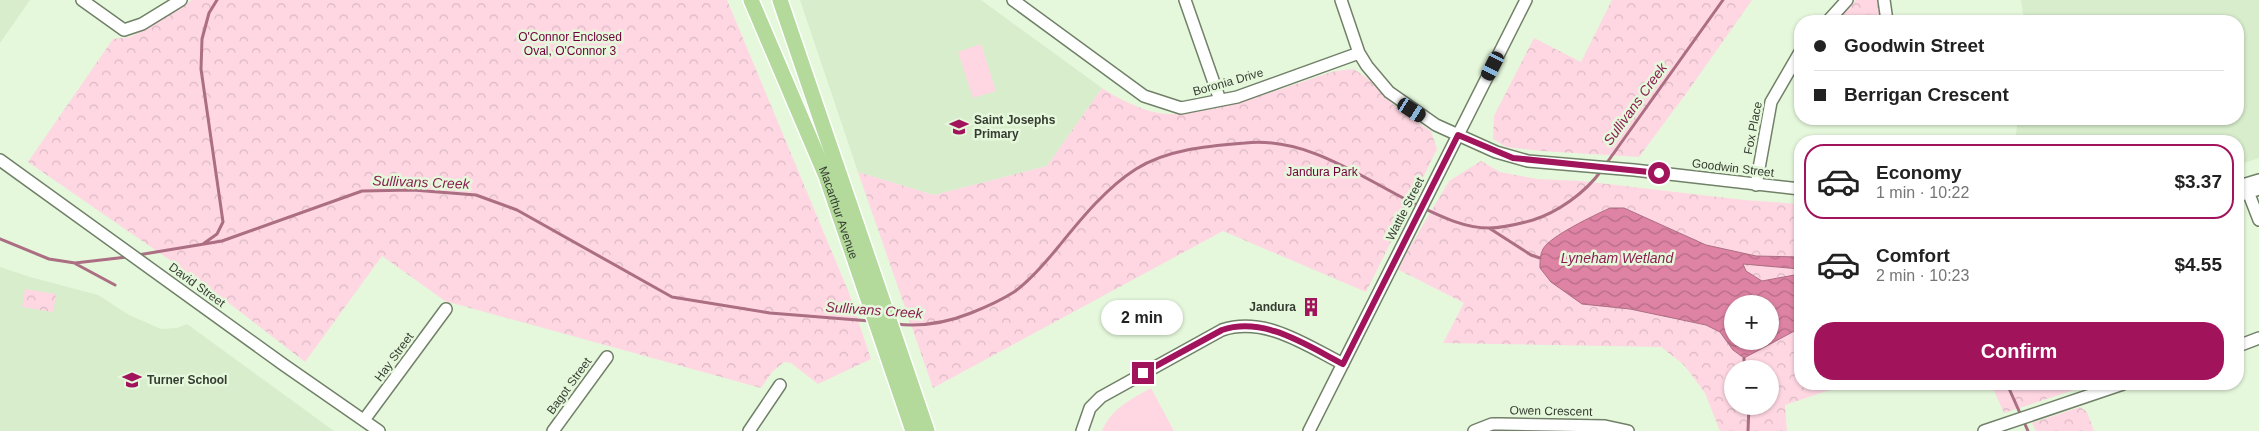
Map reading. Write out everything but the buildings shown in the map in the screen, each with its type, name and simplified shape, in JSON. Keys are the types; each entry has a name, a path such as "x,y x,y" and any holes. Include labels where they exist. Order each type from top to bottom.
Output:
{"main road":[{"name":"Macarthur Avenue","path":"751,0 833,173"},
{"name":"Macarthur Avenue","path":"780,0 833,173 876,303 894,335 927,431"},
{"name":"Macarthur Avenue","path":"876,303 879,332 913,431"}],"street":[{"path":"82,0 124,30 142,24 181,0"},
{"name":"Boronia Drive","path":"1013,0 1144,96 1181,108 1237,97 1359,53"},
{"path":"1185,0 1220,100"},
{"name":"Goodwin Street","path":"1341,0 1359,53 1367,66 1400,102 1436,125 1513,158 1794,188"},
{"name":"Wattle Street","path":"1309,431 1413,221 1526,0"},
{"path":"1833,15 1847,0"},
{"path":"1884,0 1886,15"},
{"name":"Fox Place","path":"1756,185 1771,102 1794,63"},
{"name":"David Street","path":"0,160 284,365 379,431"},
{"path":"2249,188 2259,203"},
{"path":"2249,188 2259,220"},
{"name":"Hay Street","path":"364,420 446,309"},
{"path":"1082,431 1090,408 1101,396 1233,326 1260,326 1284,334 1343,364"},
{"path":"2244,344 2259,338"},
{"name":"Bagot Street","path":"553,431 607,357"},
{"path":"750,431 780,385"},
{"path":"1984,431 2105,390"},
{"name":"Owen Crescent","path":"1474,431 1492,424 1605,426 1628,431"}],"shaded area":[{"path":"0,0 30,0 0,43"},
{"name":"Saint Josephs Primary","path":"800,0 981,0 1102,88 1047,166 934,195 858,172"},
{"path":"2021,0 2259,0 2259,158 2244,163 2244,135 2016,135 2017,125 2244,125 2244,15 2023,15"},
{"name":"Turner School","path":"0,267 98,295 129,315 161,329 177,328 187,324 334,431 0,431"}],"green space":[{"name":"O'Connor Enclosed Oval, O'Connor 3","path":"192,0 727,0 849,293 871,359 818,384 791,363 784,362 772,372 761,388 445,301 382,256 305,362 203,283 28,162 113,39 130,37"},
{"path":"1612,0 1752,0 1639,157 1506,147 1493,139 1494,116 1534,38 1581,62"},
{"path":"1856,0 1880,0 1884,15 1840,15"},
{"path":"981,44 996,91 973,98 958,52"},
{"name":"Jandura Park","path":"1354,69 1368,79 1398,109 1431,131 1437,149 1366,292 1223,231 933,388 858,172 934,195 1047,166 1102,88 1141,108 1172,114 1218,107 1270,93 1335,71"},
{"path":"1481,161 1500,172 1537,179 1582,181 1744,200 1794,204 1794,390 1830,390 1785,405 1787,431 1720,431 1705,393 1684,365 1661,347 1443,343 1464,303 1397,269 1449,181"},
{"path":"25,289 56,294 53,312 22,307"},
{"path":"1151,388 1174,431 1102,431 1116,410"},
{"path":"1994,390 2074,390 2004,413"},
{"path":"2080,407 2087,412 2094,431 2036,431 2032,423"}],"water":[{"name":"Lyneham Wetland","path":"1610,208 1624,208 1706,245 1756,256 1794,257 1794,268 1743,264 1746,271 1762,281 1794,275 1794,331 1779,339 1779,295 1724,295 1724,338 1720,332 1706,325 1630,309 1582,304 1551,282 1540,268 1543,249 1554,238"},
{"name":"Lyneham Wetland","path":"1733,350 1759,350 1744,358"}],"waterway":[{"path":"203,244 217,234 223,222 201,69 202,39 209,13 217,0"},
{"name":"Sullivans Creek","path":"1606,164 1723,0"},
{"name":"Sullivans Creek","path":"896,324 925,324 952,319 982,308 1009,295 1032,276 1094,204 1114,185 1148,162 1175,153 1245,143 1269,143 1292,146 1314,153 1358,173 1445,218 1480,228 1506,227 1533,220 1552,212 1579,194 1601,171"},
{"name":"Sullivans Creek","path":"138,255 222,241 362,191 413,190 476,195 517,210 672,297 770,313 870,321"},
{"path":"1489,228 1531,255 1540,258"},
{"name":"Sullivans Creek","path":"0,239 49,259 75,263 127,257"},
{"path":"76,264 115,285"},
{"path":"2010,390 2028,431"},
{"path":"1748,431 1749,415"}],"place":[{"name":"Saint Josephs Primary","path":"959,127"},
{"name":"Jandura","path":"1311,307"},
{"name":"Turner School","path":"132,380"}],"route":[{"path":"1143,373 1222,330 1233,326 1260,326 1284,334 1343,364 1413,221 1458,135 1496,152 1528,161 1659,173"}]}
